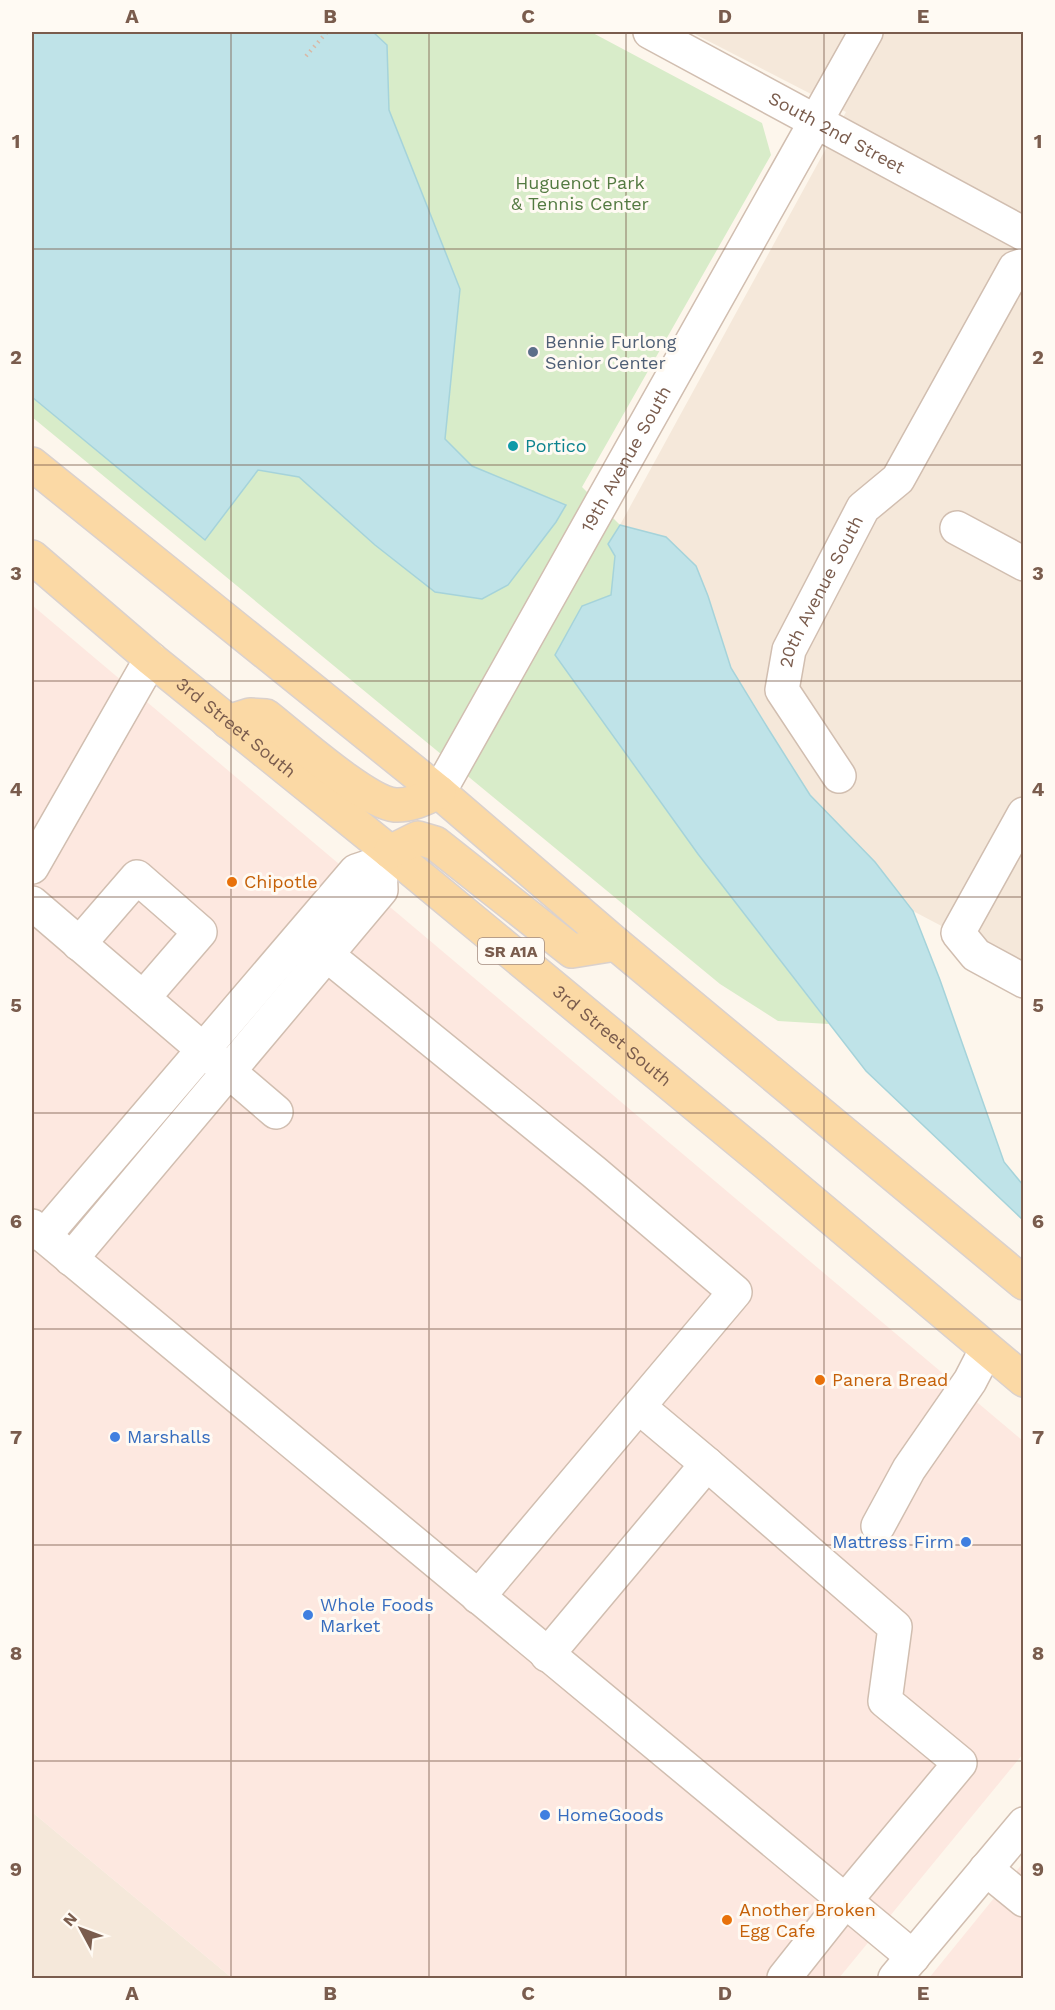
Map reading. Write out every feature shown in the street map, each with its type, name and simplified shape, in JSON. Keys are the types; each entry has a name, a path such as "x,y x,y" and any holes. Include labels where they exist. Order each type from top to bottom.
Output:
{"main road":[{"path":"32,464 440,792 616,944 1023,1283"},
{"name":"3rd Street South","path":"32,557 385,858 766,1163 1023,1380"},
{"path":"228,722 250,715 266,716 364,793 393,805 408,804 440,792"},
{"path":"385,858 418,838 435,843 572,951 616,944"}],"street":[{"name":"South 2nd Street","path":"650,32 1023,234"},
{"name":"19th Avenue South","path":"440,792 866,32"},
{"name":"20th Avenue South","path":"839,776 783,690 789,650 864,508 898,479 1015,268 1023,265"},
{"path":"957,528 1023,564"},
{"path":"32,866 151,659"},
{"path":"1023,814 958,933 976,955 1023,981"},
{"path":"71,1259 381,890 385,858"},
{"path":"385,858 356,871 203,1050 38,1231 845,1901 904,1968 1023,1824"},
{"path":"79,944 137,877 200,932 143,998"},
{"path":"32,903 276,1112"},
{"path":"327,955 566,1149 735,1292 478,1598"},
{"path":"878,1526 909,1469 970,1381 986,1350"},
{"path":"639,1407 896,1627 885,1701 960,1763 784,1978"},
{"path":"547,1654 707,1464"},
{"path":"986,1869 1023,1899"}],"path":[{"path":"306,56 327,32"}],"shaded area":[{"path":"691,32 1023,32 1023,969 913,911 875,862 810,795 731,668 708,596 666,537 620,525 846,112"},
{"path":"32,605 1023,1441 1023,1754 839,1978 232,1978 32,1812"},
{"path":"32,1812 232,1978 32,1978"},
{"path":"1023,1863 1023,1978 929,1978 990,1903"}],"green space":[{"name":"Huguenot Park & Tennis Center","path":"373,32 591,32 762,123 771,155 582,487 620,525 608,544 615,555 611,595 582,606 617,742 698,854 829,1024 778,1021 720,984 32,417 32,397 205,540 258,470 299,477 375,545 541,540 566,505 472,466 445,439 460,289 389,110 387,45"}],"water":[{"path":"32,32 373,32 387,45 389,110 460,289 445,439 472,466 566,505 556,522 508,585 482,599 435,592 375,545 299,477 258,470 205,540 32,397"},
{"path":"620,525 666,537 696,566 731,668 769,730 810,795 875,862 913,911 940,980 1004,1162 1023,1185 1023,1220 866,1071 698,854 555,655 582,606 611,595 615,556 608,544"}],"place":[{"name":"Bennie Furlong Senior Center","path":"533,352"},
{"name":"Portico","path":"513,446"},
{"name":"Chipotle","path":"232,882"},
{"name":"Panera Bread","path":"820,1380"},
{"name":"Marshalls","path":"115,1437"},
{"name":"Mattress Firm","path":"966,1542"},
{"name":"Whole Foods Market","path":"308,1615"},
{"name":"HomeGoods","path":"545,1815"},
{"name":"Another Broken Egg Cafe","path":"727,1920"}]}
